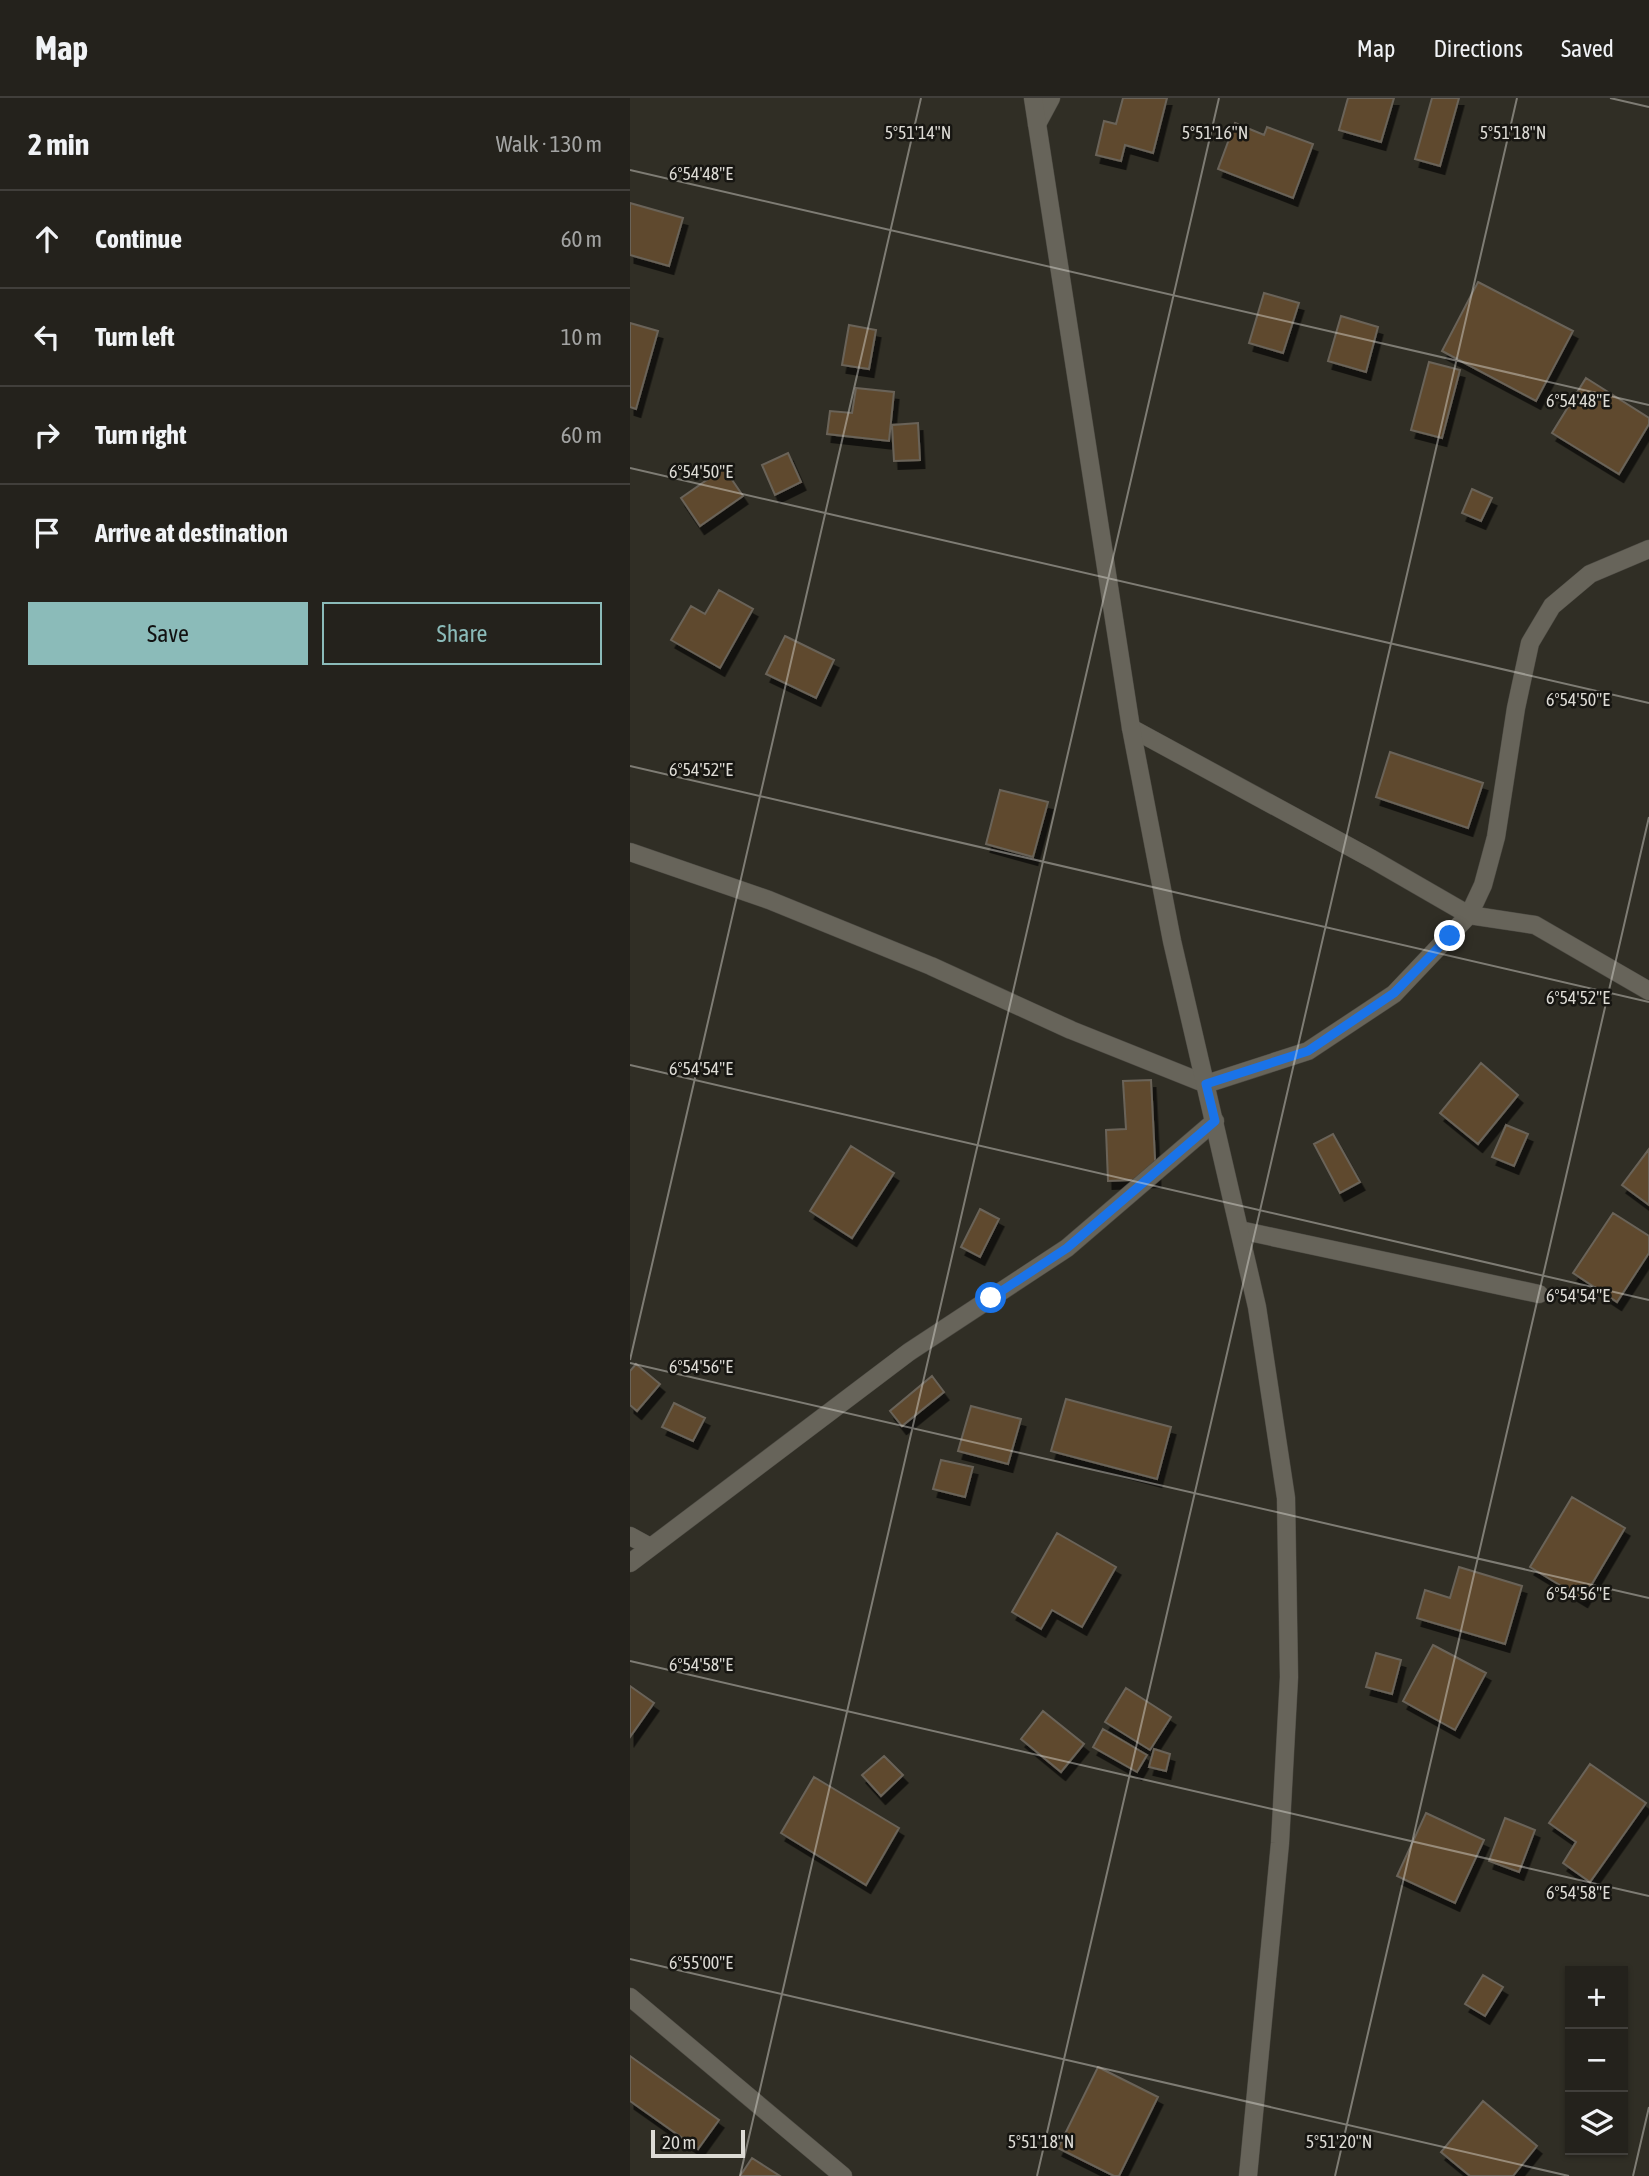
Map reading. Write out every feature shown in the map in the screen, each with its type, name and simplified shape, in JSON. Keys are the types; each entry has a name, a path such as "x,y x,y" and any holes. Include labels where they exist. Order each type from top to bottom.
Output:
{"street":[{"path":"1033,98 1131,728 1172,941 1257,1307 1286,1498 1289,1677 1280,1843 1248,2176"},
{"path":"1037,124 1051,98"},
{"path":"630,852 769,900 931,966 1071,1030 1206,1084 1308,1051 1394,993 1469,915 1483,885 1496,837 1516,708 1530,643 1552,606 1590,574 1649,549"},
{"path":"1131,728 1373,859 1469,915 1535,925 1649,991"},
{"path":"630,1563 909,1352 1067,1248 1215,1121"},
{"path":"1240,1230 1539,1294"},
{"path":"630,1536 650,1548"},
{"path":"630,1997 843,2176"}],"building":[{"path":"1123,98 1167,98 1153,153 1125,145 1121,161 1096,155 1104,121 1116,124"},
{"path":"1348,98 1394,98 1381,142 1339,130"},
{"path":"1432,98 1459,98 1440,166 1415,159"},
{"path":"1235,123 1264,135 1267,127 1313,144 1293,198 1218,169"},
{"path":"630,203 683,218 669,266 630,255"},
{"path":"1478,282 1573,331 1536,401 1442,351"},
{"path":"1264,293 1299,303 1283,353 1249,343"},
{"path":"1341,316 1378,327 1366,372 1328,361"},
{"path":"630,323 658,331 636,409 630,407"},
{"path":"849,325 876,330 869,369 842,365"},
{"path":"1429,362 1460,370 1442,438 1411,430"},
{"path":"1586,378 1649,418 1649,424 1619,474 1552,433"},
{"path":"856,388 894,392 889,441 827,434 830,411 852,413"},
{"path":"918,423 920,460 894,461 892,425"},
{"path":"788,453 801,482 775,495 762,465"},
{"path":"724,468 743,496 700,526 681,498"},
{"path":"1472,489 1492,498 1481,521 1462,513"},
{"path":"719,590 753,609 720,668 671,640 691,606 705,614"},
{"path":"785,636 834,660 816,698 766,674"},
{"path":"1390,752 1483,783 1468,828 1376,797"},
{"path":"1000,790 1048,802 1033,857 986,844"},
{"path":"1481,1063 1518,1095 1478,1144 1440,1113"},
{"path":"1151,1080 1156,1179 1108,1181 1106,1130 1126,1129 1123,1081"},
{"path":"1506,1125 1528,1134 1514,1166 1492,1157"},
{"path":"1333,1134 1360,1182 1340,1193 1314,1144"},
{"path":"851,1146 894,1173 852,1238 810,1211"},
{"path":"1649,1149 1649,1205 1622,1185"},
{"path":"980,1209 999,1219 980,1257 961,1247"},
{"path":"1613,1213 1649,1236 1649,1253 1617,1302 1573,1273"},
{"path":"636,1364 660,1384 637,1411 630,1405 630,1371"},
{"path":"932,1376 944,1392 902,1426 890,1411"},
{"path":"1066,1399 1171,1427 1157,1479 1051,1451"},
{"path":"674,1403 705,1418 693,1441 662,1427"},
{"path":"971,1406 1021,1419 1008,1464 958,1451"},
{"path":"941,1460 973,1467 965,1497 933,1489"},
{"path":"1572,1497 1625,1528 1583,1599 1530,1567"},
{"path":"1057,1533 1116,1567 1082,1627 1052,1610 1041,1629 1012,1612"},
{"path":"1459,1567 1522,1586 1505,1644 1417,1618 1425,1590 1450,1598"},
{"path":"1433,1645 1486,1673 1455,1730 1403,1701"},
{"path":"1376,1653 1401,1660 1392,1694 1366,1687"},
{"path":"630,1686 654,1703 630,1737"},
{"path":"1126,1688 1171,1717 1150,1750 1105,1722"},
{"path":"1043,1711 1084,1744 1061,1772 1021,1739"},
{"path":"1103,1729 1147,1755 1137,1772 1093,1747"},
{"path":"1154,1749 1170,1754 1166,1771 1149,1767"},
{"path":"884,1756 903,1775 881,1796 862,1775"},
{"path":"1590,1764 1646,1803 1590,1882 1563,1863 1576,1842 1549,1823"},
{"path":"814,1777 899,1828 866,1885 781,1833"},
{"path":"1426,1813 1484,1840 1455,1903 1397,1876"},
{"path":"1505,1818 1535,1830 1519,1872 1489,1861"},
{"path":"1483,1975 1503,1987 1485,2016 1465,2004"},
{"path":"630,2056 719,2120 698,2149 630,2101"},
{"path":"1098,2067 1158,2097 1119,2176 1058,2148"},
{"path":"1483,2101 1537,2146 1513,2176 1470,2176 1441,2152"},
{"path":"752,2158 780,2176 740,2176"}],"route":[{"path":"991,1298 1067,1248 1215,1121 1206,1084 1308,1051 1394,993 1450,936"}]}
